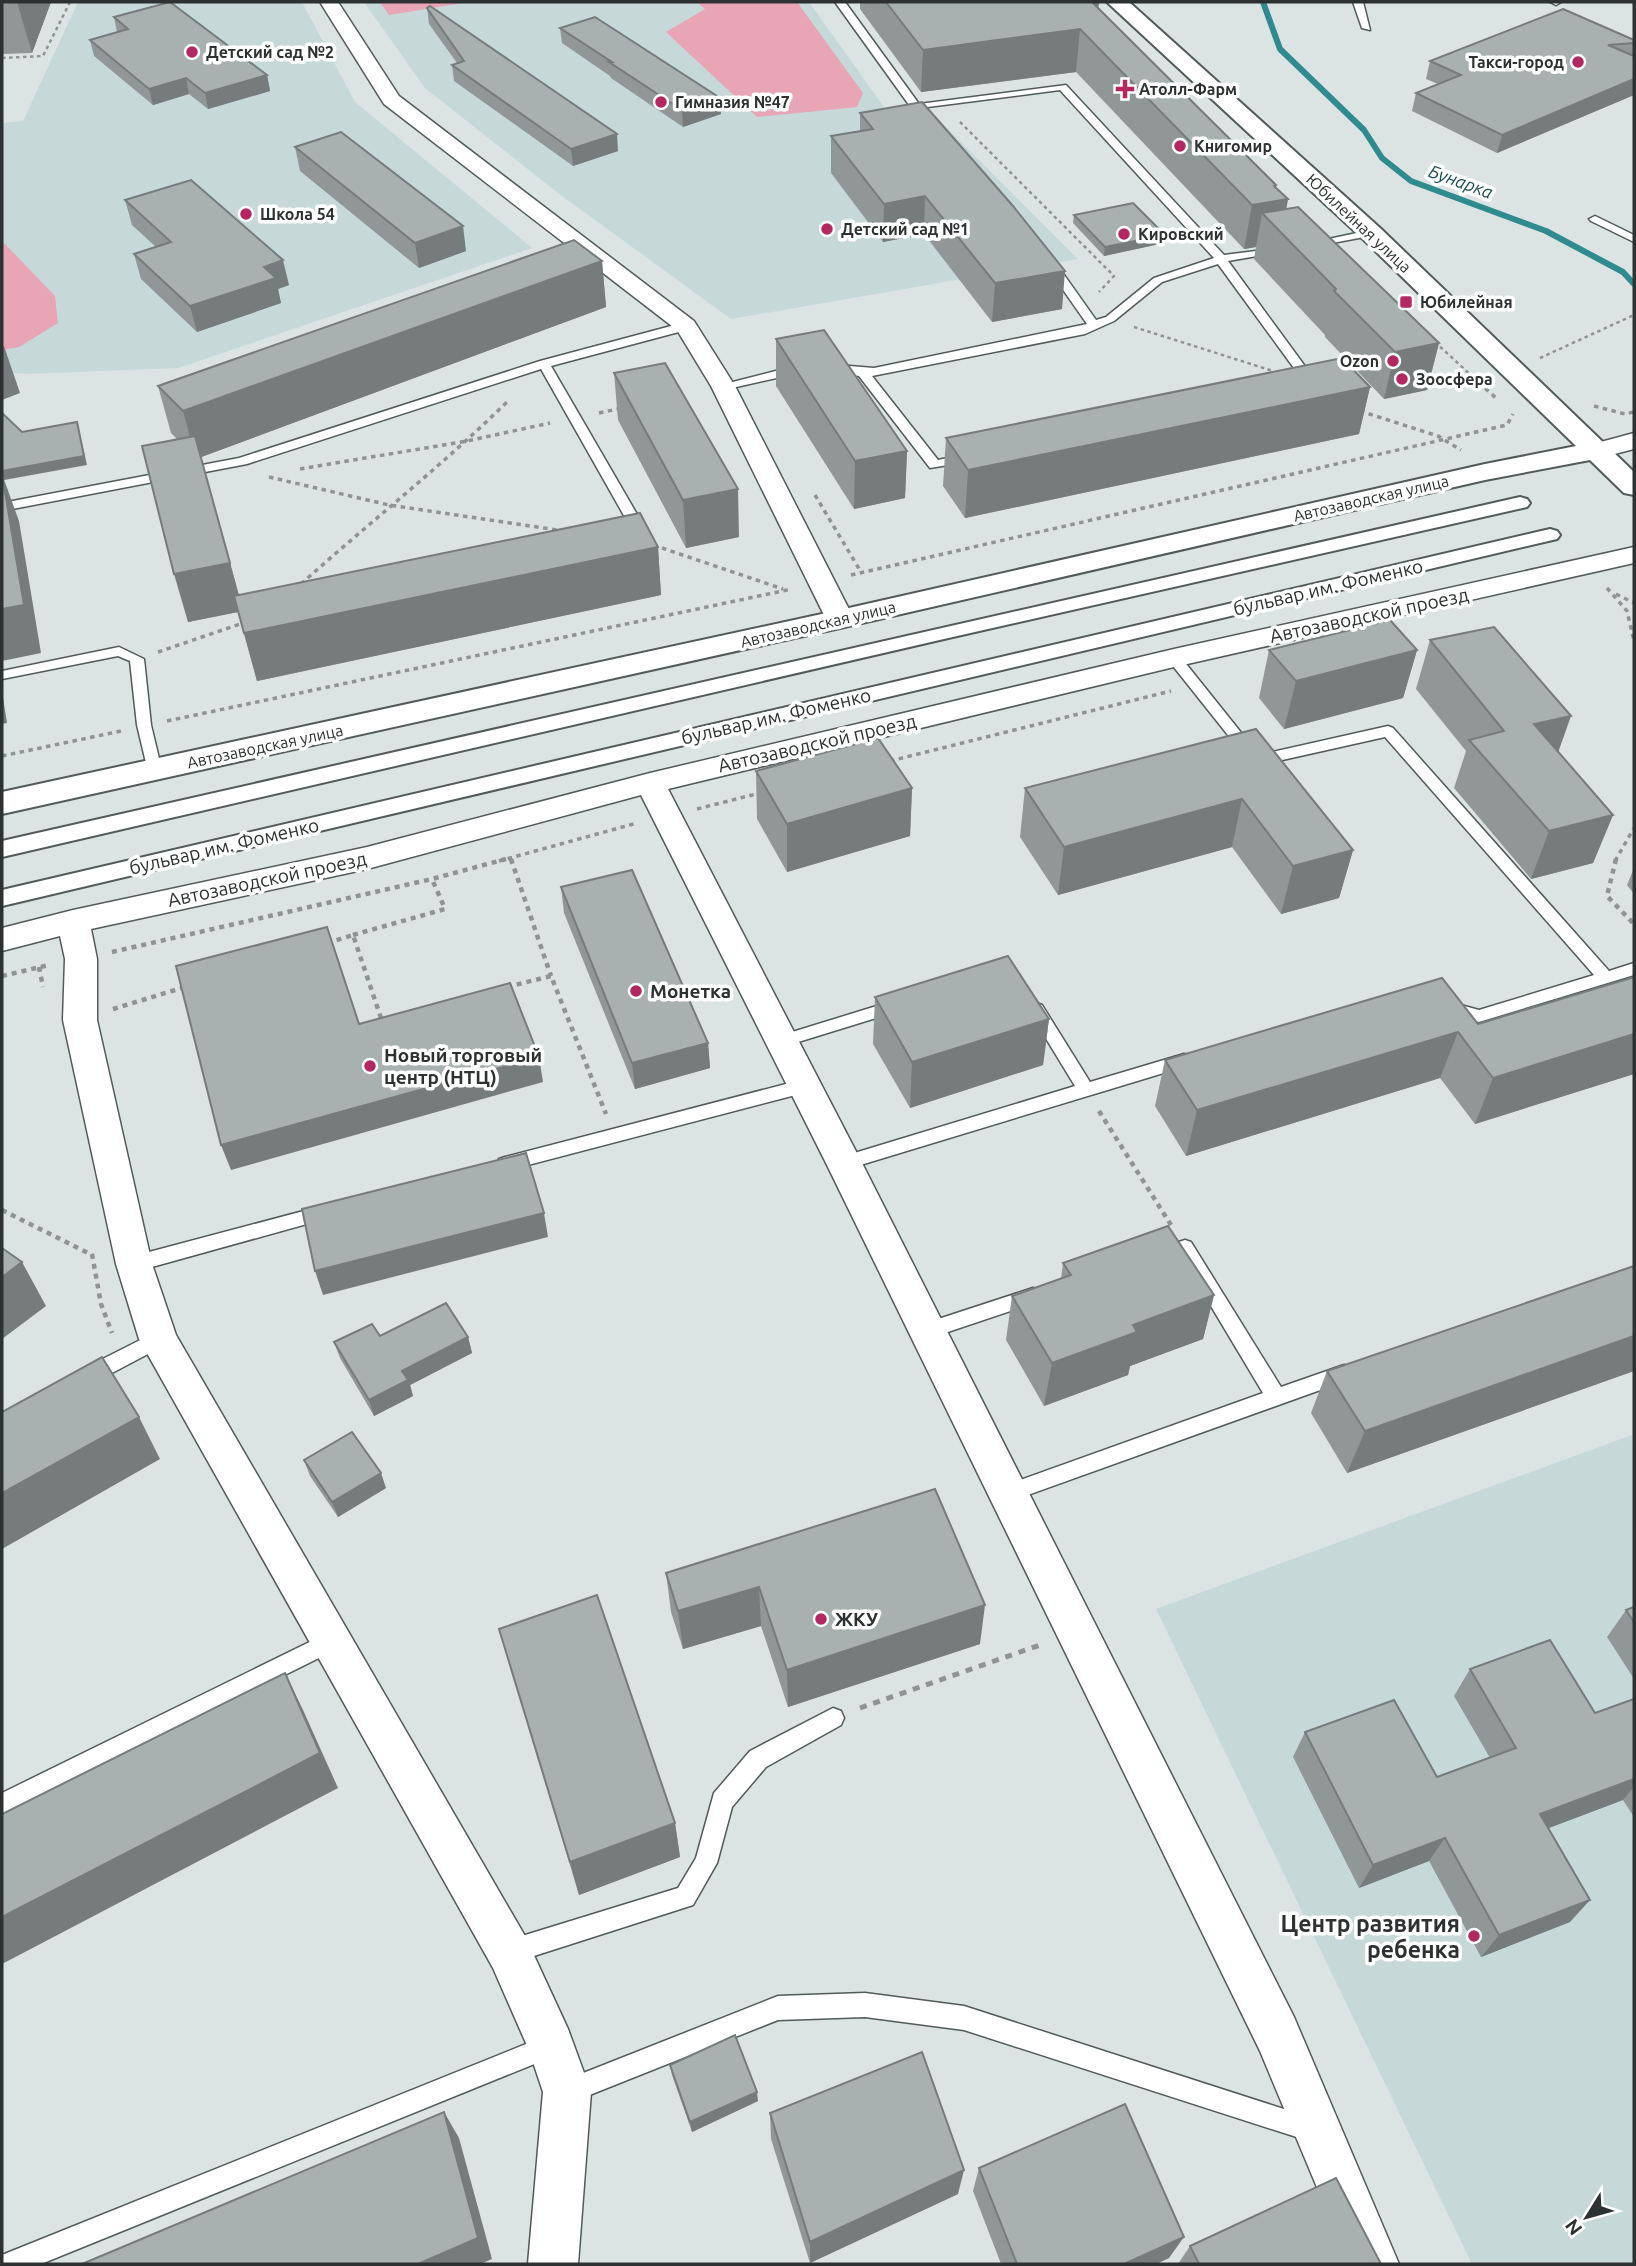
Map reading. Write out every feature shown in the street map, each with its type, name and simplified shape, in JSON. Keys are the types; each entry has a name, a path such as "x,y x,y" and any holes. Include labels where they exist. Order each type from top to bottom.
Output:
{"street":[{"path":"329,2 391,100 686,326 723,386 839,620"},
{"name":"Юбилейная улица","path":"1117,2 1371,233 1634,487"},
{"name":"Автозаводская улица","path":"2,803 839,620 1486,472 1634,441"},
{"name":"бульвар им. Фоменко","path":"2,849 944,632 1520,503"},
{"name":"бульвар им. Фоменко","path":"2,898 1550,535"},
{"name":"Автозаводской проезд","path":"2,939 77,939 367,858 658,800 1174,658 1634,555"},
{"path":"658,800 844,1163 1277,2034 1374,2264"},
{"path":"77,939 80,1020 134,1264 158,1339 509,1952 551,2046 567,2092 553,2264"}],"lane":[{"path":"840,2 916,107 1062,87 1221,259 1231,278 1311,383 1298,386"},
{"path":"1357,2 1367,28"},
{"path":"1595,219 1634,239"},
{"path":"1299,246 1371,233"},
{"path":"723,386 818,365 863,373 1081,331 1110,319 1158,280 1221,259 1286,248"},
{"path":"1049,261 1093,324"},
{"path":"2,507 242,461 521,371 686,326"},
{"path":"544,365 575,418 640,544"},
{"path":"863,373 935,464 975,456"},
{"path":"2,675 120,651 137,659 144,726 155,771"},
{"path":"1174,658 1256,761 1388,731 1606,978"},
{"path":"1426,1002 1479,1016 1634,969"},
{"path":"1026,992 1086,1090"},
{"path":"782,1041 910,1002"},
{"path":"844,1163 1203,1054"},
{"path":"481,1170 805,1086"},
{"path":"134,1264 347,1206"},
{"path":"1146,1259 1185,1247 1276,1397"},
{"path":"927,1331 1056,1289"},
{"path":"74,1383 158,1339"},
{"path":"1008,1493 1368,1364"},
{"path":"2,1805 332,1641"},
{"path":"509,1952 685,1897 706,1863 722,1801 758,1759 833,1718"},
{"path":"567,2092 778,2008 864,2005 964,2018 1318,2133"},
{"path":"10,2264 551,2046"}],"path":[{"path":"2,58 43,56 70,2"},
{"path":"955,117 1114,276 1082,309"},
{"path":"1547,366 1540,357 1634,315"},
{"path":"1434,341 1503,405"},
{"path":"298,587 389,505 467,441 522,387 521,371"},
{"path":"289,471 467,441 629,406"},
{"path":"2,756 822,582 1507,425 1513,414"},
{"path":"275,473 262,476 389,505 565,531"},
{"path":"640,544 786,590"},
{"path":"1634,603 1612,592 1627,611 1634,641"},
{"path":"137,659 255,619"},
{"path":"883,763 1194,686"},
{"path":"2,976 77,939 432,879 510,857 658,800 762,793"},
{"path":"1634,828 1614,863 1607,895 1634,924"},
{"path":"510,857 551,976 614,1134"},
{"path":"314,947 445,909 432,879"},
{"path":"354,935 382,1021 395,1017"},
{"path":"499,989 551,976"},
{"path":"80,1020 197,983"},
{"path":"1086,1090 1185,1247"},
{"path":"2,1210 92,1255"},
{"path":"833,1718 1051,1641"}],"shaded area":[{"name":"Школа 54","path":"78,2 302,2 355,102 532,248 178,368 27,374 2,372 2,123 23,121"},
{"path":"364,2 809,2 894,121 934,115 1078,259 731,319 558,193 425,88"},
{"path":"380,2 469,2 389,15"},
{"path":"697,2 797,2 863,93 857,107 757,117 666,32 705,9"},
{"path":"2,241 55,296 58,323 19,347 2,350"},
{"name":"Центр развития ребенка","path":"1632,1435 1634,2264 1472,2264 1156,1609"}],"building":[{"path":"170,2 267,75 205,93 186,78 149,89 90,40 128,29 114,17"},
{"path":"886,2 1092,2 1288,199 1252,205 1080,29 923,50"},
{"path":"430,6 617,134 571,149 452,65 464,61 427,8"},
{"path":"1563,9 1634,40 1634,43 1608,45 1634,56 1634,79 1502,135 1416,93 1461,75 1430,61"},
{"path":"595,17 720,98 682,110 560,28"},
{"path":"922,102 1013,206 1065,271 995,283 925,196 884,204 831,136 873,129 860,113"},
{"path":"341,132 463,226 415,243 295,147"},
{"path":"191,180 283,260 264,267 276,278 190,306 134,254 171,242 125,200"},
{"path":"1133,203 1165,235 1105,247 1074,215"},
{"path":"1298,207 1439,343 1395,352 1262,213"},
{"path":"574,240 602,261 183,411 158,386"},
{"path":"824,330 907,451 855,461 776,339"},
{"path":"1342,358 1370,387 968,470 946,438"},
{"path":"665,363 738,489 683,500 614,373"},
{"path":"2,413 22,432 77,422 84,456 2,471"},
{"path":"195,436 230,563 174,574 142,446"},
{"path":"2,474 24,605 2,609"},
{"path":"640,513 658,547 244,633 234,596"},
{"path":"1390,620 1417,650 1296,681 1269,650"},
{"path":"1494,627 1571,716 1534,724 1613,815 1549,831 1469,740 1504,731 1430,640"},
{"path":"1256,729 1353,850 1293,866 1242,799 1064,847 1025,788"},
{"path":"878,738 912,788 787,824 756,771"},
{"name":"Монетка","path":"632,870 708,1043 632,1063 561,887"},
{"name":"Новый торговый центр (НТЦ)","path":"327,927 359,1024 510,983 539,1057 221,1145 176,966"},
{"path":"1008,956 1049,1019 912,1062 875,997"},
{"path":"1634,977 1634,1034 1493,1078 1458,1032 1197,1110 1165,1060 1442,978 1478,1024"},
{"path":"526,1153 544,1213 315,1271 302,1209"},
{"path":"1168,1226 1214,1295 1133,1325 1137,1332 1052,1363 1012,1296 1071,1275 1063,1263"},
{"path":"2,1248 22,1262 2,1277"},
{"path":"1634,1266 1634,1336 1365,1431 1327,1371"},
{"path":"446,1303 468,1337 402,1371 408,1380 369,1400 334,1342 372,1324 380,1336"},
{"path":"102,1357 139,1417 2,1493 2,1412"},
{"path":"352,1432 381,1473 332,1502 304,1460"},
{"path":"935,1489 985,1605 787,1670 759,1587 678,1611 666,1573"},
{"path":"597,1595 675,1823 570,1862 499,1629"},
{"path":"1634,1607 1634,1622 1626,1610"},
{"path":"1550,1640 1595,1713 1634,1699 1634,1779 1540,1814 1590,1900 1499,1935 1445,1838 1373,1865 1305,1732 1394,1700 1437,1777 1516,1748 1470,1669"},
{"path":"285,1673 320,1753 2,1917 2,1814"},
{"path":"735,2035 757,2092 690,2122 670,2065"},
{"path":"922,2052 964,2170 810,2242 770,2113"},
{"path":"1125,2104 1184,2237 1124,2264 1017,2264 979,2168"},
{"path":"444,2112 478,2238 418,2264 82,2264"},
{"path":"1336,2178 1381,2264 1199,2264 1190,2246"}],"waterway":[{"name":"Бунарка","path":"1263,2 1280,49 1364,130 1382,158 1411,181 1546,231 1623,272 1634,284"}],"place":[{"name":"Детский сад №2","path":"192,52"},
{"name":"Такси-город","path":"1578,62"},
{"name":"Атолл-Фарм","path":"1125,89"},
{"name":"Гимназия №47","path":"661,102"},
{"name":"Книгомир","path":"1180,146"},
{"name":"Школа 54","path":"246,214"},
{"name":"Детский сад №1","path":"827,229"},
{"name":"Кировский","path":"1124,234"},
{"name":"Юбилейная","path":"1406,302"},
{"name":"Ozon","path":"1393,361"},
{"name":"Зоосфера","path":"1402,379"},
{"name":"Монетка","path":"636,991"},
{"name":"Новый торговый центр (НТЦ)","path":"370,1066"},
{"name":"ЖКУ","path":"821,1619"},
{"name":"Центр развития ребенка","path":"1474,1936"}]}
